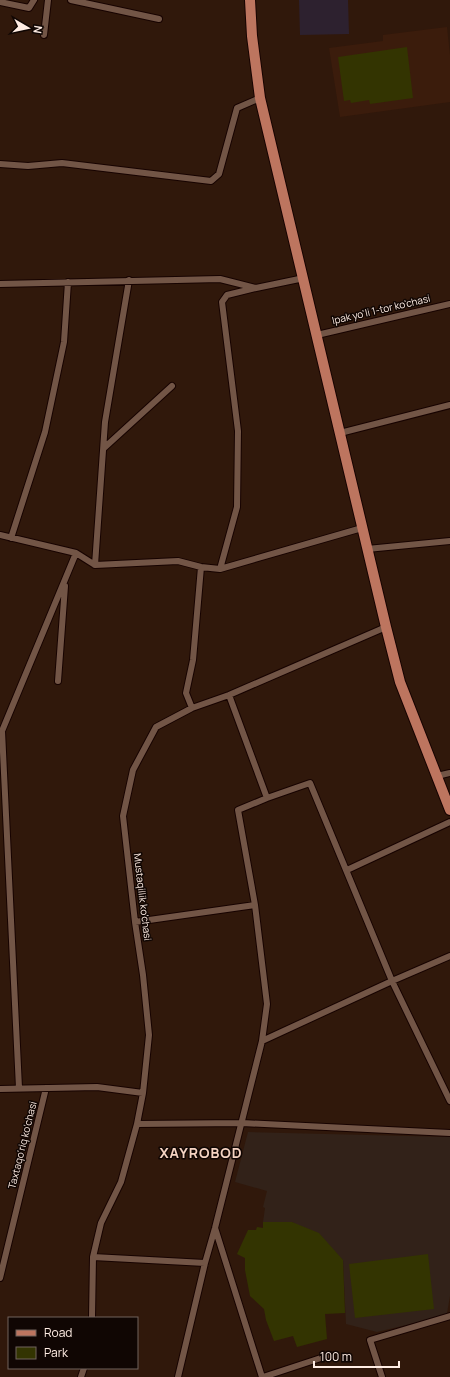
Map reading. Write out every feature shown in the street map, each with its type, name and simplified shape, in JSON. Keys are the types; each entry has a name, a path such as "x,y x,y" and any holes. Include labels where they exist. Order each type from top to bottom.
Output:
{"main road":[{"path":"250,0 253,44 260,98 386,627 400,682 450,810"}],"street":[{"path":"0,2 29,8 34,0"},
{"path":"44,35 48,0"},
{"path":"71,0 159,20"},
{"path":"0,164 28,166 62,163 212,180 219,174 237,108 260,98"},
{"path":"220,569 237,507 238,431 222,302 227,295 304,278"},
{"path":"0,284 220,279 256,288"},
{"path":"95,565 105,422 129,280"},
{"path":"11,538 45,432 64,342 68,282"},
{"name":"Ipak yo'li 1-tor ko'chasi","path":"317,335 450,304"},
{"path":"104,448 172,386"},
{"path":"340,433 450,405"},
{"path":"0,535 76,553 95,565 178,561 201,567 220,569 362,528"},
{"path":"367,549 450,541"},
{"path":"19,1088 2,731 76,553"},
{"path":"192,708 186,693 193,660 201,567"},
{"path":"58,681 65,580"},
{"name":"Mustaqillik ko'chasi","path":"92,1317 93,1257 101,1223 121,1182 137,1124 143,1093 149,1036 144,974 135,922 123,816 133,770 156,727 192,708 229,695 386,627"},
{"path":"229,695 267,798"},
{"path":"436,776 450,772"},
{"path":"178,1377 205,1262 262,1041 268,1004 255,905 238,810 310,783 392,981 450,1101"},
{"path":"347,870 450,822"},
{"path":"135,922 255,905"},
{"path":"262,1041 450,956"},
{"path":"0,1089 97,1087 143,1093"},
{"name":"Taxtaqo'riq ko'chasi","path":"0,1278 46,1088"},
{"path":"137,1124 242,1123 450,1134"},
{"path":"215,1228 262,1377 330,1355"},
{"path":"93,1257 205,1262"},
{"path":"382,1377 370,1340 450,1316"}],"shaded area":[{"path":"299,0 348,0 349,34 300,35"},
{"path":"447,27 450,55 450,102 340,117 329,48 383,41 383,35"},
{"path":"248,1132 450,1137 450,1296 447,1313 444,1316 377,1332 346,1324 343,1260 292,1222 263,1222 265,1208 263,1207 267,1191 235,1182"}],"green space":[{"path":"407,47 413,98 370,104 369,100 351,103 350,100 344,101 338,57"},
{"path":"263,1222 292,1222 319,1233 343,1260 345,1313 325,1314 327,1339 297,1347 293,1336 274,1341 266,1320 264,1309 250,1296 245,1270 245,1258 237,1254 248,1230 256,1230 257,1227 263,1228"},
{"path":"428,1254 434,1309 355,1318 349,1264"}],"district":[{"name":"XAYROBOD","path":"201,1153"}]}
